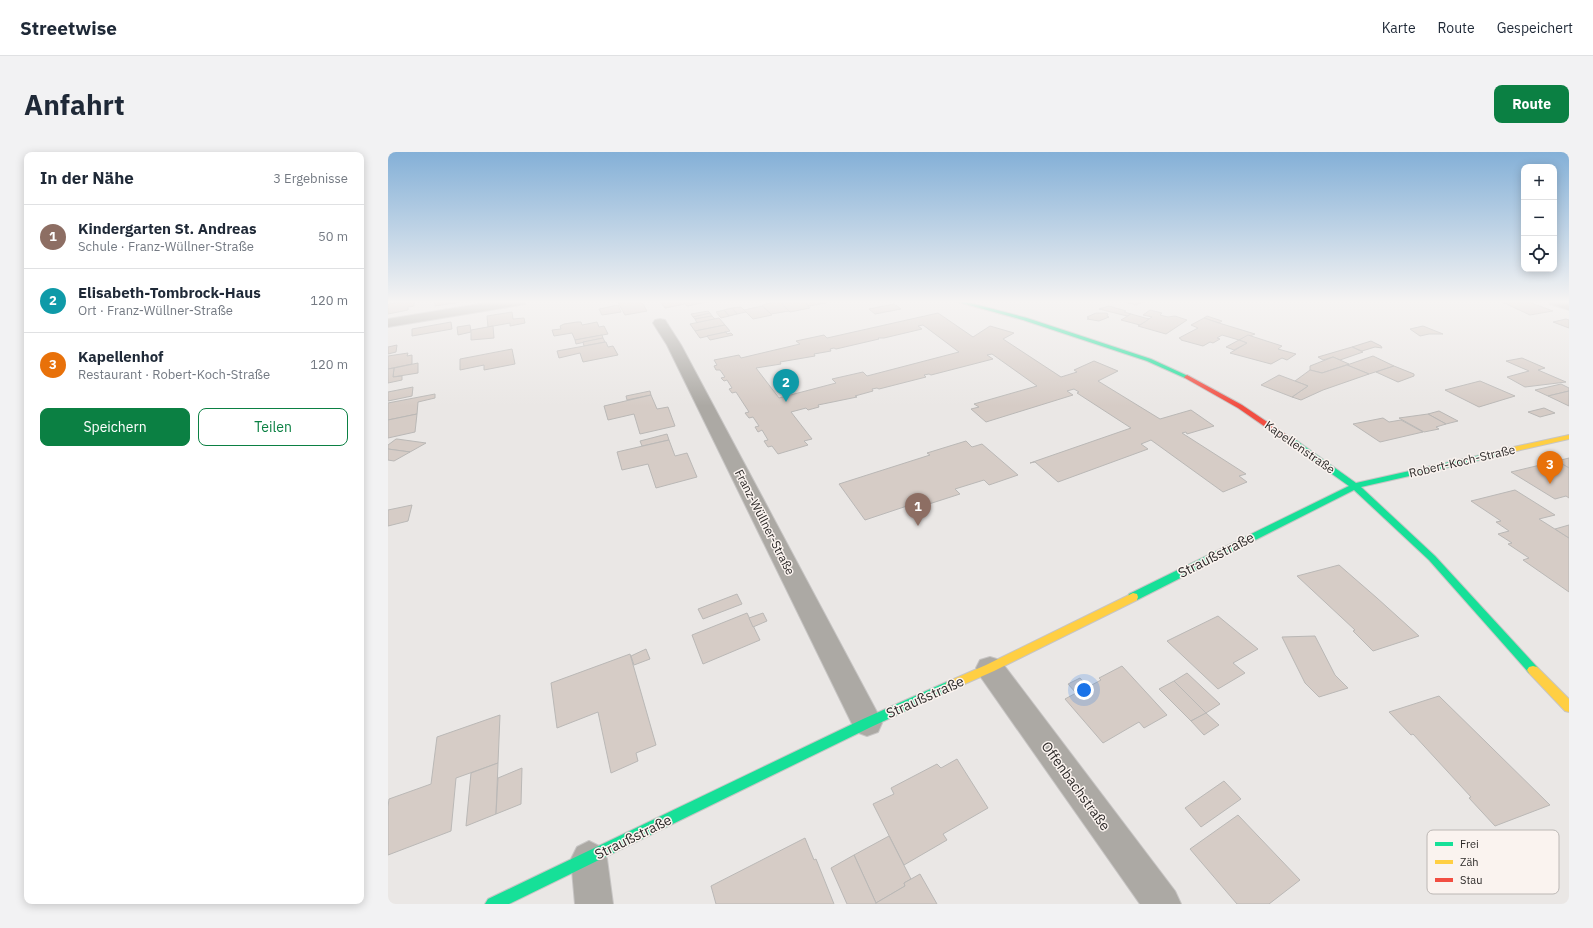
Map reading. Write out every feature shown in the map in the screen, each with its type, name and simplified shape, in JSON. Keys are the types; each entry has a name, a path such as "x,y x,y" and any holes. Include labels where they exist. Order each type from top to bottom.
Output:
{"street":[{"name":"Franz-Wüllner-Straße","path":"668,336 868,723"},
{"name":"Kapellenstraße","path":"1079,336 1149,360 1218,392 1252,413 1355,486 1432,558 1537,674 1569,707"},
{"name":"Robert-Koch-Straße","path":"1355,486 1569,437"},
{"name":"Straußstraße","path":"494,904 868,723 990,668 1355,486"},
{"name":"Offenbachstraße","path":"990,668 1162,904"},
{"path":"589,858 594,904"}],"building":[{"path":"471,336 494,336 494,338 471,340"},
{"path":"573,336 596,336 575,340"},
{"path":"596,336 602,336 603,338 576,344 575,340"},
{"path":"707,336 728,336 710,340"},
{"path":"825,336 827,338 835,336 892,336 878,338 879,339 836,349 830,349 831,351 814,354 815,356 780,362 781,364 756,368 779,398 836,383 832,379 863,372 867,376 959,352 938,336 1008,336 1003,339 1061,377 1077,372 1074,370 1094,361 1118,371 1098,381 1160,419 1191,410 1214,426 1187,434 1186,432 1182,433 1246,474 1239,476 1247,482 1223,492 1151,440 1141,444 1148,449 1058,482 1035,462 1030,463 1131,428 1077,393 1079,392 1074,389 1067,391 1073,395 986,422 971,409 979,407 974,404 1037,386 992,354 987,355 993,359 931,375 924,375 926,377 879,389 872,389 873,391 855,396 857,397 818,405 819,407 808,410 806,408 791,412 812,439 804,441 808,445 778,454 772,446 768,447 764,441 768,440 762,430 758,432 755,427 759,426 753,417 749,418 745,413 749,412 736,392 732,393 729,389 732,388 727,380 724,381 721,378 725,377 720,370 716,370 714,366 717,365 714,360 739,355 741,358 800,344 796,341"},
{"path":"1183,336 1220,336 1217,338 1220,339 1203,346 1181,340 1179,338"},
{"path":"1226,336 1249,336 1239,340"},
{"path":"1246,336 1251,336 1282,346 1278,349 1296,354 1287,360 1282,358 1271,364 1230,353 1247,343 1239,340"},
{"path":"603,338 605,342 584,346 583,342"},
{"path":"1239,340 1247,343 1234,350 1226,347"},
{"path":"1371,341 1382,348 1375,347 1362,351 1352,347"},
{"path":"606,342 608,347 613,346 618,355 583,362 580,353 559,358 557,351"},
{"path":"397,345 396,352 388,354 388,347"},
{"path":"1352,347 1363,352 1340,360 1333,357 1323,360 1318,357"},
{"path":"512,349 515,364 484,370 484,365 460,370 460,359"},
{"path":"408,353 407,356 412,355 412,364 388,369 388,356"},
{"path":"1373,356 1394,366 1369,374 1347,365"},
{"path":"1333,357 1349,364 1322,373 1310,370 1310,366"},
{"path":"1522,358 1545,368 1538,370 1566,382 1525,387 1507,377 1529,371 1506,361"},
{"path":"418,363 418,373 393,377 394,368"},
{"path":"1347,365 1369,374 1323,390 1301,400 1292,397 1308,386 1295,381 1310,370 1322,373"},
{"path":"1394,366 1414,374 1414,376 1398,382 1376,372"},
{"path":"394,368 393,377 402,376 402,380 388,383 388,369"},
{"path":"1279,375 1308,386 1292,397 1261,385"},
{"path":"1480,381 1515,396 1479,407 1445,390"},
{"path":"1561,384 1569,388 1569,391 1548,396 1535,390"},
{"path":"413,387 412,396 388,401 388,392"},
{"path":"650,391 651,395 627,400 626,396"},
{"path":"1569,391 1569,406 1548,396"},
{"path":"435,394 435,398 418,402 417,414 388,420 388,403"},
{"path":"651,395 657,409 668,407 675,426 640,434 634,414 608,420 604,406"},
{"path":"1544,408 1555,413 1540,417 1528,412"},
{"path":"1439,411 1458,421 1446,424 1428,414"},
{"path":"417,414 415,432 388,438 388,420"},
{"path":"1428,414 1446,424 1436,427 1439,429 1424,432 1399,418"},
{"path":"1383,418 1389,422 1401,420 1423,432 1380,442 1353,424"},
{"path":"667,434 669,440 642,446 640,441"},
{"path":"396,439 426,443 410,452 388,449 388,445"},
{"path":"669,440 675,456 687,453 697,477 656,488 648,464 622,470 617,452"},
{"path":"966,441 972,447 982,444 1018,475 989,485 984,480 955,489 960,494 929,504 925,500 865,520 839,484 930,455 927,453"},
{"path":"388,449 410,452 394,461 388,460"},
{"path":"1569,458 1569,468 1557,461"},
{"path":"1557,461 1569,468 1569,498 1566,496 1555,499 1511,472"},
{"path":"1515,490 1555,515 1539,519 1569,538 1569,592 1523,560 1529,558 1508,544 1512,543 1498,534 1509,531 1496,522 1501,521 1471,501"},
{"path":"412,505 408,521 388,526 388,510"},
{"path":"1569,525 1569,538 1555,529"},
{"path":"1339,565 1419,636 1373,651 1353,631 1355,630 1297,576"},
{"path":"737,594 742,604 703,619 698,609"},
{"path":"747,613 760,640 703,664 692,635"},
{"path":"763,613 767,621 753,627 749,618"},
{"path":"1218,616 1258,649 1233,663 1245,673 1218,689 1167,641"},
{"path":"1315,636 1335,675 1348,688 1319,697 1305,683 1282,637"},
{"path":"646,649 650,659 634,665 631,656"},
{"path":"630,654 656,745 636,753 638,761 611,773 598,712 557,728 551,683"},
{"path":"1122,666 1167,715 1144,728 1139,722 1103,743 1065,699 1076,693 1068,684 1080,678 1088,687 1101,680 1099,678"},
{"path":"1187,673 1220,704 1206,713 1174,681"},
{"path":"1174,681 1206,713 1191,721 1159,689"},
{"path":"1439,696 1550,805 1495,826 1469,798 1471,797 1413,734 1411,735 1389,712"},
{"path":"1206,713 1219,725 1204,735 1191,721"},
{"path":"500,715 498,763 456,778 451,831 388,855 389,799 431,784 437,737"},
{"path":"957,759 988,808 943,834 947,840 904,865 873,804 894,794 891,788 937,764 941,768"},
{"path":"498,763 496,814 466,826 471,773"},
{"path":"522,768 521,804 496,814 498,778"},
{"path":"1224,781 1241,799 1201,827 1185,808"},
{"path":"1238,815 1300,880 1269,904 1237,904 1190,849"},
{"path":"889,836 911,879 904,883 905,886 876,903 854,855"},
{"path":"805,838 814,860 816,859 834,904 716,904 711,886"},
{"path":"854,855 876,904 847,904 831,868"},
{"path":"920,874 937,904 876,904 905,886 904,883"}],"traffic: fast":[{"path":"1077,336 1149,360 1187,377"},
{"path":"1290,440 1355,486 1432,558 1533,670"},
{"path":"1133,597 1355,486 1512,450"},
{"path":"493,904 867,723 951,685"}],"traffic: slow":[{"path":"1512,450 1569,437"},
{"path":"951,685 990,668 1133,597"},
{"path":"1533,670 1569,707"}],"traffic: jam":[{"path":"1187,377 1214,391 1290,440"}],"place":[{"name":"Elisabeth-Tombrock-Haus","path":"786,402"},
{"name":"Kapellenhof","path":"1550,484"},
{"name":"Kindergarten St. Andreas","path":"918,526"}]}
